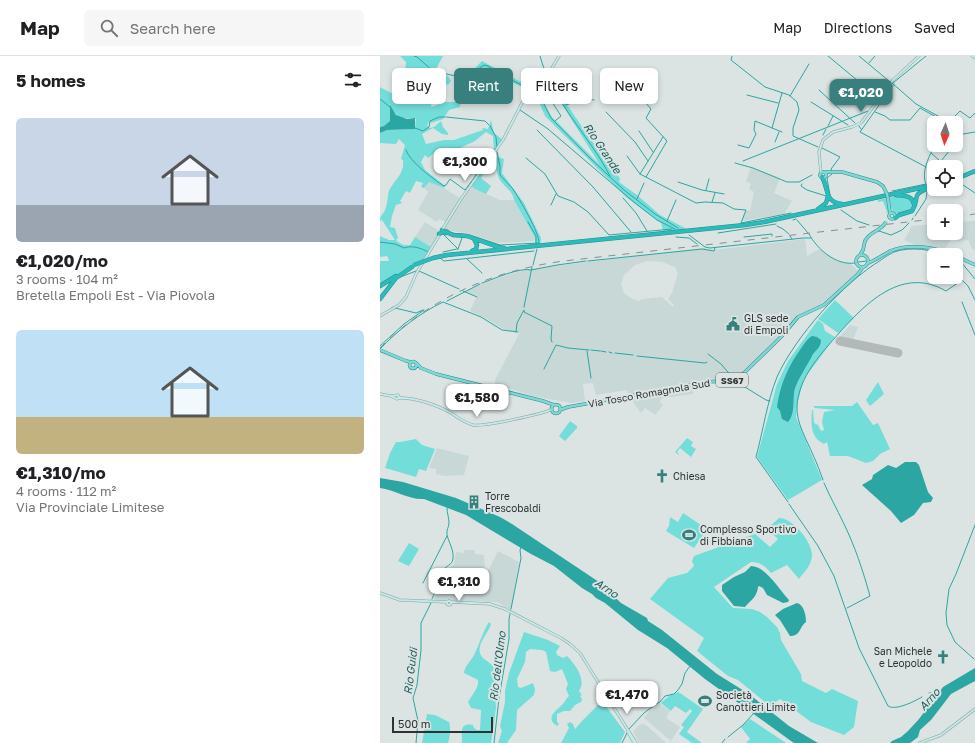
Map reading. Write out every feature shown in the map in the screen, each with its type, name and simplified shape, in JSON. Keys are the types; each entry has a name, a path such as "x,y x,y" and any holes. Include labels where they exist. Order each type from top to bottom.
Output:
{"highway":[{"path":"963,177 975,172"},
{"path":"825,177 828,195 833,202 847,204"},
{"path":"448,256 744,227 927,187"},
{"path":"380,285 414,266 433,258 515,248 732,227 764,222 927,187"},
{"path":"892,216 912,211 918,193 927,189"},
{"path":"808,213 825,205 828,195"},
{"path":"896,195 910,198 913,200 914,205"},
{"path":"443,229 453,235 471,238 476,241 477,244 477,247 473,251 448,256"},
{"path":"439,234 446,232 455,235 467,236 498,247 515,248"},
{"path":"380,299 396,278 414,266"}],"main road":[{"path":"825,172 825,177"},
{"path":"821,173 842,172 879,183 884,187 887,194 892,216 880,230 869,235 865,241 860,255 857,258 857,275"},
{"path":"821,173 825,177"},
{"path":"825,177 832,173"},
{"path":"864,246 868,263"},
{"name":"SS67","path":"864,267 868,263 895,249 905,247 927,249"},
{"path":"860,255 878,259"},
{"path":"963,259 975,265"},
{"path":"858,264 864,267"},
{"name":"Via Tosco Romagnola Sud","path":"560,408 708,382 734,380 744,373 782,336 798,317 824,305 864,267"},
{"name":"SS67","path":"380,350 404,361 416,363 421,368"},
{"name":"SS67","path":"404,361 411,368 421,368 436,374 547,402 553,409 557,413 560,408 557,405 553,409"},
{"path":"409,366 411,362"},
{"path":"414,368 416,363"}],"street":[{"path":"380,316 399,305 406,297 416,274 439,234 461,199 503,140 523,101 549,74 559,56"},
{"path":"821,173 819,156 822,143 826,137 833,132 861,123 893,80 919,56"},
{"path":"821,166 825,172"},
{"path":"383,395 411,400 445,409 474,425 521,418 548,412 553,409"},
{"path":"380,593 400,600 447,602 449,605 452,602 494,605 505,609 561,638 580,653 635,743"},
{"path":"920,743 945,733 975,709"}],"shaded area":[{"path":"400,56 443,56 437,68 406,68 406,62"},
{"path":"482,61 495,68 485,68 475,68"},
{"path":"446,76 448,76 451,81 448,85 446,84"},
{"path":"513,78 521,82 521,86 513,83"},
{"path":"380,87 392,94 392,104 432,104 431,107 438,104 446,104 446,102 461,104 460,107 449,110 443,119 431,123 429,121 427,126 430,128 434,127 441,121 448,135 442,134 433,128 422,134 426,144 444,140 454,140 483,130 482,128 488,129 491,120 494,133 503,140 494,150 493,136 486,132 475,141 458,149 452,157 440,148 428,158 425,155 421,162 425,170 446,185 444,188 429,182 424,188 421,187 423,183 416,181 410,193 406,191 400,201 402,203 396,205 390,227 395,228 398,238 396,240 400,244 410,245 415,237 431,247 424,261 380,284 380,261 389,260 387,256 380,257 380,236 389,240 395,240 380,219 386,208 389,191 401,173 403,160 401,159 405,145 399,139 396,144 380,143 380,133 387,130 415,129 416,119 400,117 396,115 390,107 390,121 384,126 380,127"},
{"path":"540,104 544,104 552,117 600,165 562,104 567,104 609,163 610,168 620,178 619,182 660,215 685,228 687,231 664,234 661,223 626,197 545,116"},
{"path":"390,105 396,115 407,119 415,118 415,129 387,130 380,133 380,127 384,126 390,121"},
{"path":"494,154 497,157 504,159 502,173 524,203 541,238 540,246 535,246 535,238 512,194 499,178"},
{"path":"751,167 780,178 774,193 792,201 784,214 742,221 746,210 750,211 754,192 749,189 751,184 746,181"},
{"path":"480,173 483,175 481,178 491,186 486,194 473,188 472,185"},
{"path":"429,182 444,188 461,199 472,185 473,188 500,200 514,200 535,239 534,241 497,243 468,233 449,231 444,226 446,222 439,219 437,222 418,210 428,192 424,188"},
{"path":"897,196 910,198 913,204 912,207 906,212 895,213 891,208 888,198"},
{"path":"887,198 889,212 885,214 887,212 883,201 878,202 878,200"},
{"path":"975,221 975,251 971,247 968,240 958,241 956,240 963,240 963,222"},
{"path":"425,222 441,232 431,247 415,237"},
{"path":"927,225 927,240 950,240 946,248 930,248 915,245 904,240 912,226"},
{"path":"805,239 807,256 819,249 838,261 851,264 860,273 828,304 800,317 786,333 736,380 732,382 718,381 692,386 693,394 662,398 660,402 663,405 655,415 645,408 641,413 628,395 627,390 596,395 593,383 583,384 585,401 571,403 533,396 495,384 495,380 520,332 503,329 470,311 477,296 465,292 478,285 529,269 704,248 713,250","holes":["647,261 662,262 675,267 678,273 672,293 668,299 674,305 673,307 662,297 642,299 639,301 624,293 621,284 624,275 635,265"]},
{"path":"835,300 854,318 838,333 818,319"},
{"path":"818,320 823,324 825,331 835,337 804,379 797,404 796,417 822,480 788,500 757,457 777,384 788,361"},
{"path":"850,325 858,327 853,340 900,350 902,352 898,356 834,343"},
{"path":"812,336 821,340 821,343 819,348 812,355 795,388 793,410 788,422 782,419 780,411 777,407 780,391 785,376 797,354 806,341"},
{"path":"878,382 884,394 870,406 866,400"},
{"path":"857,402 873,425 878,423 890,449 880,454 873,461 866,463 848,456 830,456 827,442 824,444 819,441 812,430 812,410 814,423 818,425 821,431 824,430 822,422 824,412 835,410 815,408 813,406 852,406"},
{"path":"570,421 577,426 577,428 565,441 559,436"},
{"path":"687,438 693,442 691,446 696,449 691,457 680,448 677,452 679,455 675,452"},
{"path":"416,439 422,445 435,449 426,471 419,469 416,477 385,468 390,453 396,442"},
{"path":"437,448 469,456 464,475 444,476 436,474 436,469 429,468"},
{"path":"905,462 916,462 919,465 928,492 933,498 931,502 923,503 914,515 901,523 891,511 862,485 872,479 873,475 888,465 896,468"},
{"path":"380,478 403,482 456,498 500,517 512,524 599,582 621,603 647,618 648,621 662,630 717,674 749,694 789,726 818,743 794,743 791,741 705,679 667,648 638,630 605,603 582,588 554,566 466,515 424,499 413,498 380,488"},
{"path":"683,513 707,529 694,548 666,531 669,526 670,517 678,522"},
{"path":"779,518 784,519 796,526 809,544 811,550 811,562 799,579 787,565 771,573 762,565 751,562 714,587 733,608 752,609 760,612 777,627 781,640 801,674 802,681 826,693 832,689 858,701 854,727 844,735 811,722 780,699 770,706 738,680 728,676 697,651 704,638 650,599 668,578 687,573 694,566 692,561 694,556 755,534 770,547 778,539 767,529"},
{"path":"409,543 419,549 409,566 398,561"},
{"path":"464,550 475,550 475,554 484,555 485,570 488,571 498,551 519,562 511,610 497,602 434,600 437,588 446,570 454,565 456,552 464,553"},
{"path":"751,566 757,567 767,574 789,600 788,602 783,603 767,595 763,588 759,586 755,596 745,607 734,606 722,591 722,585 745,572"},
{"path":"797,603 803,608 806,622 796,635 790,636 775,615 783,609"},
{"path":"489,622 491,624 481,643 480,652 484,659 494,668 496,708 491,743 462,743 462,729 465,725 473,725 474,728 480,730 481,710 471,708 468,702 476,689 478,680 464,673 466,666 473,657"},
{"path":"524,632 548,640 560,646 556,652 557,655 563,658 567,656 579,672 582,682 579,691 582,695 580,696 582,699 581,702 575,705 570,711 564,711 557,714 557,722 559,724 557,726 553,723 553,714 569,696 566,689 568,684 562,669 555,672 550,671 546,652 542,650 530,649 526,652 525,662 517,679 518,687 521,688 533,683 535,689 534,695 517,710 516,730 507,743 498,743 502,731 500,726 509,673"},
{"name":"Arno","path":"975,668 975,681 951,694 931,720 920,730 918,737 910,743 890,743 908,731 943,687"},
{"path":"678,692 703,709 687,732 702,743 692,743 679,734 684,727 681,725 692,711 690,709 686,713 675,706 671,711 661,703 669,696"},
{"path":"602,701 625,732 620,743 561,743 569,728 567,724 570,722 573,724 575,729"},
{"path":"659,703 670,711 666,718 680,727 671,741 644,718 650,710 652,711"},
{"path":"427,714 435,715 449,722 450,732 448,743 422,743"},
{"path":"750,719 786,743 746,743 750,739 741,727"},
{"path":"642,724 646,725 666,743 639,743 633,732"}],"waterway":[{"path":"414,56 433,71 460,77 472,73 484,65 488,66 535,92 543,102 551,118 589,157 624,190 655,214 678,228"},
{"name":"Rio Grande","path":"540,56 553,88 592,146 610,176"},
{"path":"732,56 731,60 765,87 789,95 797,102 799,110 793,128 793,136 818,147"},
{"path":"828,56 881,100"},
{"path":"859,56 889,81"},
{"path":"869,63 875,56"},
{"path":"893,83 926,56"},
{"path":"790,96 809,64"},
{"path":"892,83 916,104 938,116"},
{"path":"894,84 860,132 926,167"},
{"path":"819,90 855,123"},
{"path":"772,128 782,93"},
{"path":"747,95 778,103"},
{"path":"380,99 390,107"},
{"path":"565,105 588,99 594,100"},
{"path":"811,102 848,125"},
{"path":"553,104 561,116 555,121"},
{"path":"646,177 667,141 646,118 651,109 647,104"},
{"path":"875,112 890,120 910,120 920,108 934,116"},
{"path":"520,110 548,129 657,220 675,229"},
{"path":"743,161 868,111"},
{"path":"955,116 960,111 970,118 975,113"},
{"path":"606,112 635,142 648,161"},
{"path":"828,126 833,116"},
{"path":"415,128 423,131 429,127 430,121 439,117 445,117"},
{"path":"446,117 485,121 489,125"},
{"path":"738,145 749,148 756,134 754,130 755,121 782,132"},
{"path":"490,126 496,137 497,148"},
{"path":"823,135 826,129"},
{"path":"537,130 593,187 631,232"},
{"path":"639,131 653,152"},
{"path":"775,142 779,132"},
{"path":"963,134 975,132"},
{"path":"640,174 663,137"},
{"path":"406,150 412,160 439,183 444,186 450,179 465,190 496,148"},
{"path":"822,148 840,157 831,169 832,171"},
{"path":"452,233 470,235 500,245 539,243 533,224 520,200 513,189 500,175 497,152"},
{"path":"892,191 926,184 924,174 932,152"},
{"path":"942,160 948,152"},
{"path":"931,153 939,160"},
{"path":"627,156 640,174 696,203 723,203 734,209 746,210 741,223 791,213"},
{"path":"526,158 545,174 558,196 574,202 588,212 609,235 672,229"},
{"path":"735,163 753,168 787,182 799,182 812,175"},
{"path":"830,195 827,178 832,174"},
{"path":"706,190 709,179"},
{"path":"678,182 702,190 724,194"},
{"path":"637,199 644,183"},
{"path":"802,184 801,186 807,190 826,196"},
{"path":"963,185 975,193"},
{"path":"915,216 926,199 927,191"},
{"path":"712,202 715,193"},
{"path":"551,205 556,194"},
{"path":"623,198 636,213 647,231"},
{"path":"667,221 676,200"},
{"path":"841,210 857,221 869,225"},
{"path":"797,220 808,233"},
{"path":"528,222 536,236 536,243"},
{"path":"879,231 891,235 902,230 909,223"},
{"path":"718,233 776,224"},
{"path":"777,226 789,234"},
{"path":"443,234 458,249"},
{"path":"744,237 772,234 772,236"},
{"name":"Rio Grande","path":"809,234 812,240 822,251 834,259 841,262 855,263"},
{"name":"Rio Grande","path":"689,235 705,247 710,248 811,238"},
{"name":"Rio Grande","path":"676,237 689,238 697,244"},
{"path":"458,249 462,238"},
{"path":"380,242 395,244 404,248 416,247 428,252"},
{"path":"588,261 702,249 714,251 715,248"},
{"path":"443,252 457,249"},
{"path":"533,265 537,249"},
{"path":"788,502 756,457 768,406 777,377 785,361 808,328 822,312 851,282 866,270 894,252 907,249 927,250"},
{"path":"440,258 444,261 534,251"},
{"path":"467,259 482,273"},
{"path":"482,283 520,270 531,270 586,261"},
{"name":"Rio Grande","path":"858,262 867,261"},
{"path":"963,264 975,279"},
{"path":"524,307 532,267"},
{"path":"398,278 416,271"},
{"path":"419,271 459,289"},
{"path":"823,480 800,425 797,406 806,375 826,349 862,309 874,299 901,285 915,283 930,284 946,291 962,280 968,286 975,300"},
{"path":"447,301 480,284"},
{"path":"463,291 477,297"},
{"path":"380,349 410,322 443,302 481,317 502,330 518,332"},
{"path":"962,302 975,335"},
{"path":"395,308 416,313 423,310"},
{"path":"380,346 404,324 424,310"},
{"path":"516,332 517,323 524,310 524,312 552,326 552,342"},
{"path":"544,369 556,345 589,350"},
{"path":"591,350 600,351"},
{"path":"587,351 591,378"},
{"path":"601,351 606,352"},
{"path":"615,353 633,355"},
{"path":"708,354 721,364 733,378"},
{"path":"637,356 707,362"},
{"path":"724,382 735,381 770,401"},
{"path":"824,483 851,540 862,568 870,596 847,608"},
{"path":"789,504 818,546 834,576 859,648 888,706 900,706 922,697"},
{"name":"Rio Guidi","path":"432,599 441,573 453,559 452,550 447,535 449,523 447,508"},
{"path":"974,659 955,642 947,625 946,613 949,589 975,525"},
{"path":"423,583 447,536"},
{"name":"Rio dell'Olmo","path":"511,609 521,558 521,547"},
{"name":"Rio Guidi","path":"416,743 418,721 413,698 417,685 421,650 421,623 431,603"},
{"name":"Rio dell'Olmo","path":"494,743 499,698 509,639 510,614"},
{"path":"629,729 644,713 660,702 665,696 674,694 678,690 682,684 685,673 690,666"},
{"path":"929,693 938,692"},
{"path":"728,737 743,725 754,713"},
{"path":"622,743 627,733"},
{"path":"722,743 725,739"}],"runway":[{"path":"840,341 898,353"}],"railway":[{"path":"963,216 975,214"},
{"path":"380,348 399,330 420,315 464,289 488,279 538,265 927,220"}],"place":[{"name":"GLS sede di Empoli","path":"733,324"},
{"name":"Chiesa","path":"662,476"},
{"name":"Torre Frescobaldi","path":"474,502"},
{"name":"Complesso Sportivo di Fibbiana","path":"689,535"},
{"name":"San Michele e Leopoldo","path":"943,657"},
{"name":"Società Canottieri Limite","path":"705,701"}]}
